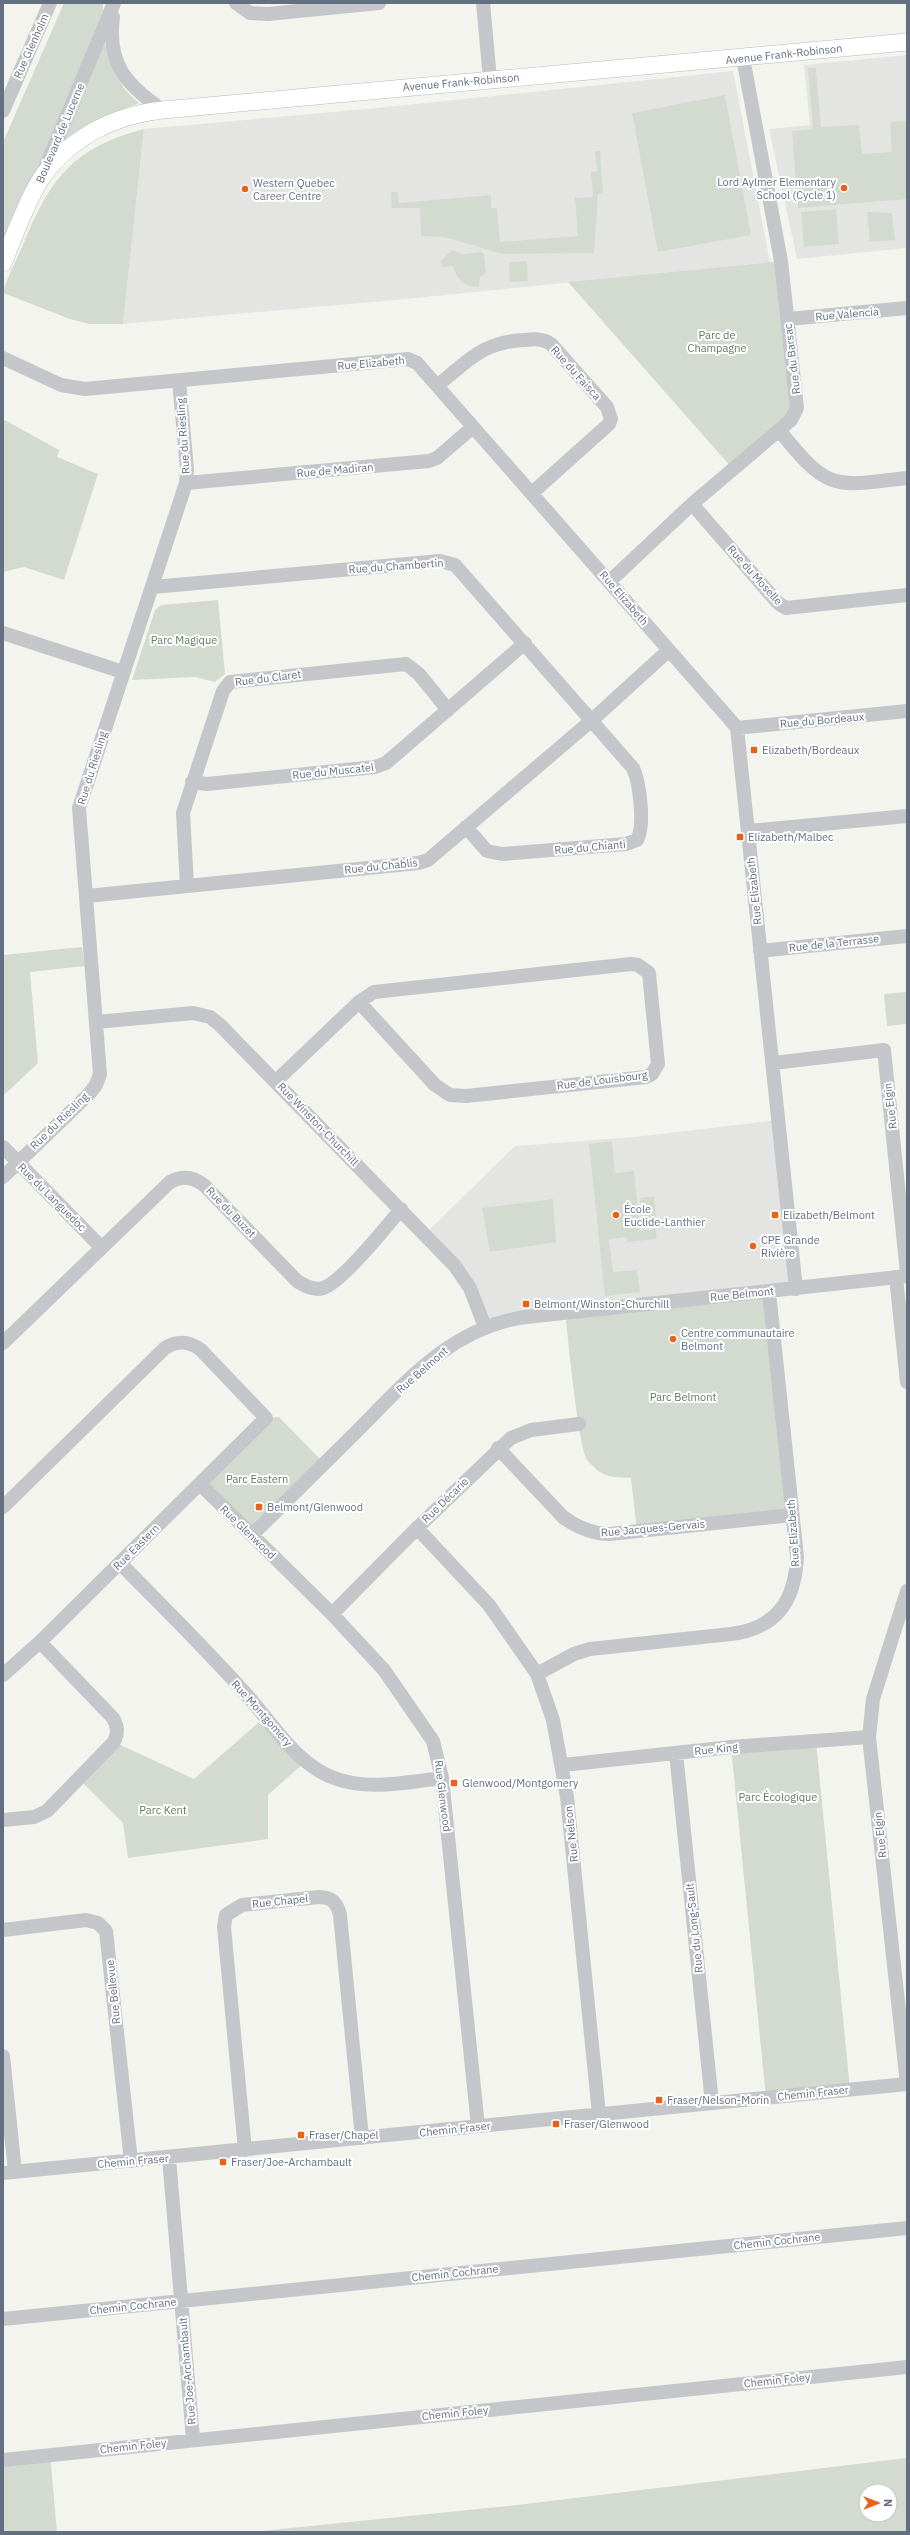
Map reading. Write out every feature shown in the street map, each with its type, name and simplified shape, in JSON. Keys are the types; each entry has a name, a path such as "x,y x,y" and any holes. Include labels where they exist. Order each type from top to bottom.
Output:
{"main road":[{"name":"Avenue Frank-Robinson","path":"39,182 64,153 92,132 129,116 163,110 907,42"},
{"name":"Boulevard de Lucerne","path":"3,263 39,182"}],"street":[{"name":"Rue Glenholm","path":"3,111 50,3"},
{"path":"115,3 111,39 116,64 122,75 138,92 163,110"},
{"name":"Boulevard de Lucerne","path":"39,182 115,3"},
{"path":"236,3 250,13 268,14 379,3"},
{"path":"483,3 490,79"},
{"name":"Rue du Barsac","path":"610,582 692,504 791,420 797,408 781,261 743,58"},
{"name":"Rue Valencia","path":"788,319 907,308"},
{"name":"Rue du Faisca","path":"438,386 490,345 510,340 539,339 551,344 607,407 611,419 609,424 532,493"},
{"name":"Rue Elizabeth","path":"3,358 73,388 99,388 408,359 417,363 737,728 796,1289"},
{"name":"Rue du Riesling","path":"3,1176 96,1085 101,1062 79,808 186,483 187,468 179,381"},
{"name":"Rue de Madiran","path":"186,483 429,462 437,458 472,427"},
{"path":"779,430 805,461 821,476 832,481 856,484 907,478"},
{"name":"Rue du Moselle","path":"692,504 778,603 786,608 907,595"},
{"name":"Rue du Chambertin","path":"153,586 448,562 460,569 591,721"},
{"path":"3,633 123,672"},
{"name":"Rue du Muscatel","path":"192,782 207,784 375,767 395,757 525,643"},
{"name":"Rue du Chablis","path":"87,896 418,863 428,860 591,721 669,650"},
{"name":"Rue du Claret","path":"187,886 182,821 192,782 226,685 235,680 406,664 420,674 448,710"},
{"name":"Rue du Bordeaux","path":"737,728 907,711"},
{"name":"Rue du Chianti","path":"466,827 481,845 494,854 626,844 637,840 641,828 636,774 633,768 591,721"},
{"path":"748,832 907,816"},
{"name":"Rue de la Terrasse","path":"760,951 907,936"},
{"name":"Rue de Louisbourg","path":"276,1081 359,1002 374,992 638,965 649,974 658,1064 652,1074 646,1077 466,1096 450,1095 435,1085 359,1002"},
{"name":"Rue Winston-Churchill","path":"97,1022 201,1013 220,1025 401,1209 464,1276 485,1327"},
{"name":"Rue Elgin","path":"772,1063 884,1050 901,1155 907,1382"},
{"name":"Rue du Languedoc","path":"3,1147 101,1247"},
{"name":"Rue du Buzet","path":"3,1343 101,1247 170,1182 177,1178 191,1178 205,1186 298,1281 314,1289 322,1289 337,1281 401,1209"},
{"name":"Rue Belmont","path":"252,1535 419,1370 450,1345 485,1327 526,1317 796,1289 903,1275"},
{"name":"Rue Elizabeth","path":"537,1674 574,1654 590,1649 741,1633 767,1622 787,1602 795,1581 797,1557 768,1292"},
{"name":"Rue Eastern","path":"3,1507 165,1348 175,1343 188,1342 201,1350 266,1418 40,1642 3,1675"},
{"name":"Rue Décarie","path":"332,1614 498,1448 523,1432 579,1424"},
{"name":"Rue Jacques-Gervais","path":"498,1448 563,1517 572,1524 591,1532 610,1534 792,1515"},
{"name":"Rue Glenwood","path":"200,1484 332,1614 391,1679 426,1730 438,1752 442,1778 478,2126"},
{"name":"Rue Nelson","path":"417,1528 490,1605 537,1674 550,1708 563,1765 599,2114"},
{"name":"Rue Montgomery","path":"120,1563 245,1694 290,1746 316,1768 336,1779 360,1784 386,1784 442,1778"},
{"name":"Rue Elgin","path":"907,1591 873,1699 869,1737 907,2084"},
{"path":"3,1820 34,1817 47,1811 114,1742 116,1736 116,1724 112,1718 40,1642"},
{"name":"Rue King","path":"563,1765 676,1753 869,1737"},
{"name":"Rue du Long-Sault","path":"676,1753 712,2103"},
{"name":"Rue Chapel","path":"246,2150 224,1921 226,1915 235,1907 320,1897 326,1897 336,1903 340,1915 362,2138"},
{"name":"Rue Bellevue","path":"3,1930 86,1920 98,1923 106,1931 131,2161"},
{"path":"3,2056 9,2173"},
{"name":"Chemin Fraser","path":"9,2173 907,2084"},
{"name":"Rue Joe-Archambault","path":"169,2158 193,2440"},
{"name":"Chemin Cochrane","path":"3,2319 907,2228"},
{"name":"Chemin Foley","path":"3,2460 907,2367"}],"shaded area":[{"name":"Lord Aylmer Elementary School (Cycle 1)","path":"907,55 907,248 797,259 769,129 810,125 804,65"},
{"path":"733,71 770,262 406,299 123,324 144,129 377,108"},
{"name":"École Euclide-Lanthier","path":"779,1120 796,1289 485,1327 470,1288 426,1233 515,1146 634,1137"}],"green space":[{"path":"64,3 103,3 103,11 3,261 3,142"},
{"path":"103,42 112,55 121,83 139,103 100,119 67,142 63,138"},
{"path":"808,68 816,68 821,127 859,125 862,154 892,152 890,122 907,121 907,199 798,208 792,131 813,129"},
{"path":"725,95 751,235 658,252 632,113"},
{"path":"144,129 123,324 89,324 70,319 3,293 33,222 54,184 67,169 81,157 99,146 119,137"},
{"path":"595,151 600,151 603,193 598,194 594,253 502,254 445,237 421,236 420,208 392,208 391,192 398,192 399,203 491,195 491,208 497,208 500,242 578,236 575,198 593,197 591,172 597,171"},
{"path":"836,209 839,244 804,247 801,212"},
{"path":"867,212 892,213 895,240 870,242"},
{"path":"452,250 463,254 481,252 484,254 486,273 480,277 479,286 474,287 462,282 456,275 454,266 443,267 440,262"},
{"path":"527,261 528,281 510,282 509,262"},
{"name":"Parc de Champagne","path":"781,261 797,408 732,468 568,282"},
{"path":"3,419 59,450 57,457 98,474 64,580 24,567 3,572"},
{"name":"Parc Magique","path":"218,600 225,674 215,682 195,677 132,680 155,610 161,605"},
{"path":"82,947 85,966 30,972 38,1063 3,1096 3,955"},
{"path":"907,992 907,1024 887,1026 884,994"},
{"path":"612,1141 615,1173 634,1171 640,1231 656,1229 657,1239 627,1242 626,1237 609,1239 613,1272 637,1270 640,1292 605,1296 589,1144"},
{"path":"654,1196 656,1219 642,1221 640,1198"},
{"path":"553,1199 556,1242 490,1252 482,1208"},
{"name":"Parc Belmont","path":"769,1292 792,1515 637,1531 631,1478 612,1477 603,1474 593,1467 588,1461 584,1452 577,1415 565,1312"},
{"name":"Parc Eastern","path":"279,1417 325,1464 252,1535 200,1484 266,1418"},
{"name":"Parc Kent","path":"265,1717 306,1761 268,1795 268,1839 128,1858 123,1823 79,1779 114,1742 194,1779"},
{"name":"Parc Écologique","path":"816,1741 850,2089 766,2098 731,1747"},
{"path":"50,2454 57,2532 3,2532 3,2460"},
{"path":"907,2458 907,2532 251,2532 517,2505"}],"place":[{"name":"Lord Aylmer Elementary School (Cycle 1)","path":"844,188"},
{"name":"Western Quebec Career Centre","path":"245,189"},
{"name":"Elizabeth/Bordeaux","path":"754,750"},
{"name":"Elizabeth/Malbec","path":"740,837"},
{"name":"École Euclide-Lanthier","path":"616,1215"},
{"name":"Elizabeth/Belmont","path":"775,1215"},
{"name":"CPE Grande Rivière","path":"753,1246"},
{"name":"Belmont/Winston-Churchill","path":"526,1304"},
{"name":"Centre communautaire Belmont","path":"673,1339"},
{"name":"Belmont/Glenwood","path":"259,1507"},
{"name":"Glenwood/Montgomery","path":"454,1783"},
{"name":"Fraser/Nelson-Morin","path":"659,2100"},
{"name":"Fraser/Glenwood","path":"556,2124"},
{"name":"Fraser/Chapel","path":"301,2135"},
{"name":"Fraser/Joe-Archambault","path":"223,2162"}]}
